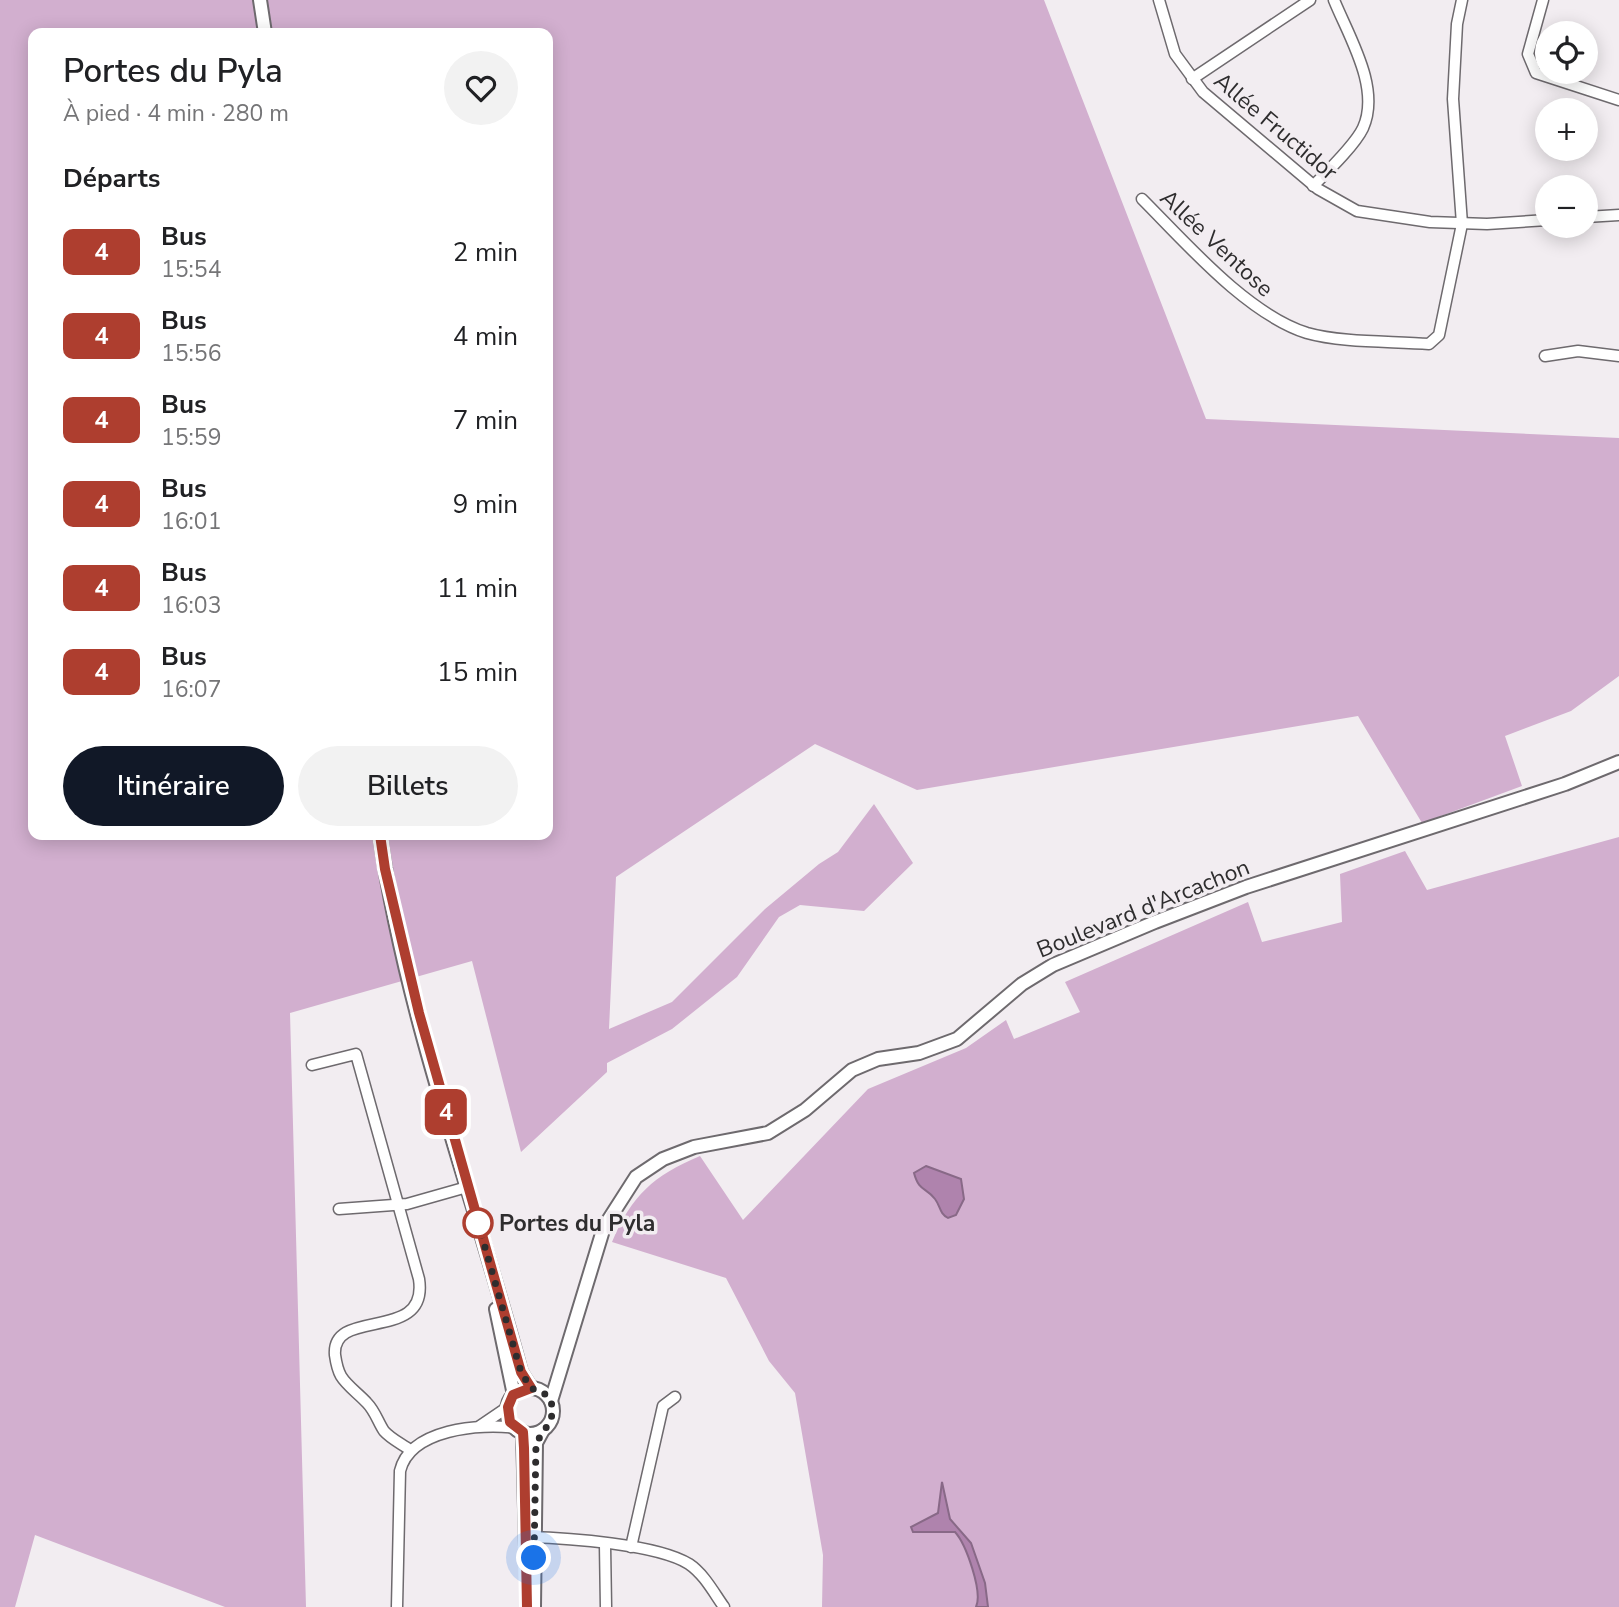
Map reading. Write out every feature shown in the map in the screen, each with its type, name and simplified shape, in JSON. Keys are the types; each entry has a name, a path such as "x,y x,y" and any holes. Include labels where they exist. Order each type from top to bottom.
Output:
{"main road":[{"path":"260,0 264,28"},
{"name":"Boulevard d'Arcachon","path":"551,1401 604,1227 636,1177 663,1160 694,1147 768,1133 805,1110 852,1070 878,1059 919,1053 957,1039 1022,984 1053,965 1155,922 1246,887 1565,784 1619,762"},
{"path":"381,840 419,1013 521,1372 534,1388 551,1401 551,1420 536,1443 527,1607"},
{"path":"468,1191 511,1401 510,1422 519,1430 543,1430"},
{"path":"511,1401 553,1381 562,1370"},
{"path":"519,1430 534,1607"}],"street":[{"name":"Allée Fructidor","path":"1159,0 1175,54 1192,79 1203,92 1313,186 1357,211 1462,224 1535,221"},
{"path":"1192,79 1310,0"},
{"path":"1313,186 1362,130 1369,102 1362,71 1334,0"},
{"name":"Allée Ventose","path":"1142,199 1265,315 1309,334 1429,344 1439,335 1462,224 1453,99 1457,24 1462,0"},
{"path":"1543,0 1528,54 1536,73 1619,100"},
{"path":"1598,216 1619,215"},
{"path":"1545,356 1578,351 1619,356"},
{"path":"312,1065 356,1054 419,1279 416,1305 403,1315 344,1333 337,1342 335,1353 343,1378 370,1405 388,1434 410,1450"},
{"path":"339,1209 398,1205 468,1191"},
{"path":"631,1547 663,1406 675,1397"},
{"path":"470,1430 490,1421 511,1401"},
{"path":"397,1607 400,1471 410,1450 430,1436 470,1430 519,1430"},
{"path":"530,1537 631,1547 677,1559 693,1566 724,1607"},
{"path":"606,1545 606,1607"}],"shaded area":[{"path":"0,0 1044,0 1206,419 1619,438 1619,676 1571,711 1505,736 1522,786 1422,823 1358,716 917,790 815,744 616,877 609,1029 672,1002 765,909 819,864 838,852 874,804 913,863 864,911 800,905 779,917 737,977 672,1029 607,1063 607,1072 521,1152 472,961 290,1013 306,1607 225,1607 35,1535 15,1607 0,1607"},
{"path":"1619,837 1619,1607 822,1607 823,1555 795,1393 769,1361 726,1278 612,1242 636,1199 646,1189 669,1171 700,1156 743,1220 868,1089 966,1048 1006,1020 1014,1039 1080,1012 1065,982 1248,902 1262,942 1342,922 1340,874 1405,851 1427,890"},
{"path":"926,1166 961,1179 964,1199 956,1215 948,1218 945,1216 932,1195 918,1183 914,1173"},
{"path":"942,1482 950,1519 971,1543 985,1583 988,1607 976,1607 978,1600 972,1568 955,1532 913,1532 911,1527 938,1513"}],"bus line":[{"name":"4","path":"381,840 419,1013 521,1372 531,1388 522,1389 513,1395 508,1407 510,1422 523,1432 527,1607"}],"place":[{"name":"Portes du Pyla","path":"478,1223"}],"route":[{"path":"478,1223 521,1372 531,1388 547,1395 553,1407 551,1420 536,1443 534,1558"}]}
